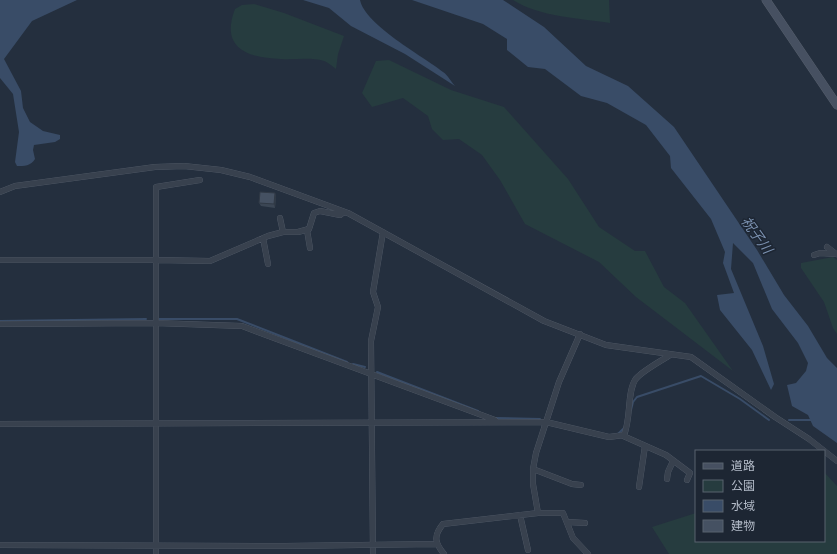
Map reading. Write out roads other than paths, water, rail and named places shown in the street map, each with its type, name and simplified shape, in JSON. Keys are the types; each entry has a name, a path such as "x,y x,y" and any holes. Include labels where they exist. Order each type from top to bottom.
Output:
{"main road":[{"path":"766,0 837,105"}],"street":[{"path":"0,192 15,186 155,167 184,166 221,170 250,176 344,212 544,321 606,345 691,358 775,417 809,438 824,450"},
{"path":"156,553 156,186 200,180"},
{"path":"310,248 307,230 309,229 314,213 320,211 340,215 344,212"},
{"path":"280,218 283,232"},
{"path":"0,260 156,260 210,262 263,238 283,232 307,230"},
{"path":"373,554 373,423 371,341 378,307 373,292 383,232"},
{"path":"263,238 268,264"},
{"path":"827,247 837,254"},
{"path":"814,255 820,253 837,254"},
{"path":"0,324 155,323 242,326 498,421"},
{"path":"538,513 533,484 533,469 559,382 580,334"},
{"path":"622,435 627,427 632,387 635,379 670,355"},
{"path":"0,424 546,422 609,437 622,435 666,455 690,473 687,480"},
{"path":"639,487 645,446"},
{"path":"825,451 837,461"},
{"path":"667,479 668,472 673,461"},
{"path":"533,469 572,484 581,485"},
{"path":"444,554 436,544 437,531 443,524 538,513 563,513 568,522 573,538 588,554"},
{"path":"520,515 528,550"},
{"path":"568,522 585,523"},
{"path":"0,545 436,544"}],"water":[{"path":"0,0 77,0 32,21 4,59 21,91 23,108 30,122 43,131 60,135 60,139 55,142 34,145 33,150 35,159 25,166 17,166 15,162 19,132 13,94 0,78"},
{"path":"303,0 360,0 364,10 383,30 445,73 455,86 405,54 351,26 329,8"},
{"path":"412,0 503,0 544,27 586,66 628,86 674,127 757,250 784,295 808,326 827,358 837,368 837,443 813,426 808,415 792,406 787,385 796,383 806,371 808,363 798,343 772,309 753,263 733,243 731,269 763,346 774,384 771,390 752,350 720,310 717,295 734,293 723,263 725,252 711,219 671,168 670,156 646,125 607,103 581,96 545,69 528,67 507,50 507,39 483,24"}],"waterway":[{"path":"0,321 146,319"},
{"path":"158,319 237,319 347,362"},
{"path":"353,364 365,367"},
{"path":"377,372 478,411"},
{"path":"631,410 633,402 637,397 701,376 740,399 769,420"},
{"path":"495,418 540,419"},
{"path":"789,420 812,420"},
{"path":"618,434 625,427"}],"water label":[{"name":"祝子川","path":"757,235"}]}
